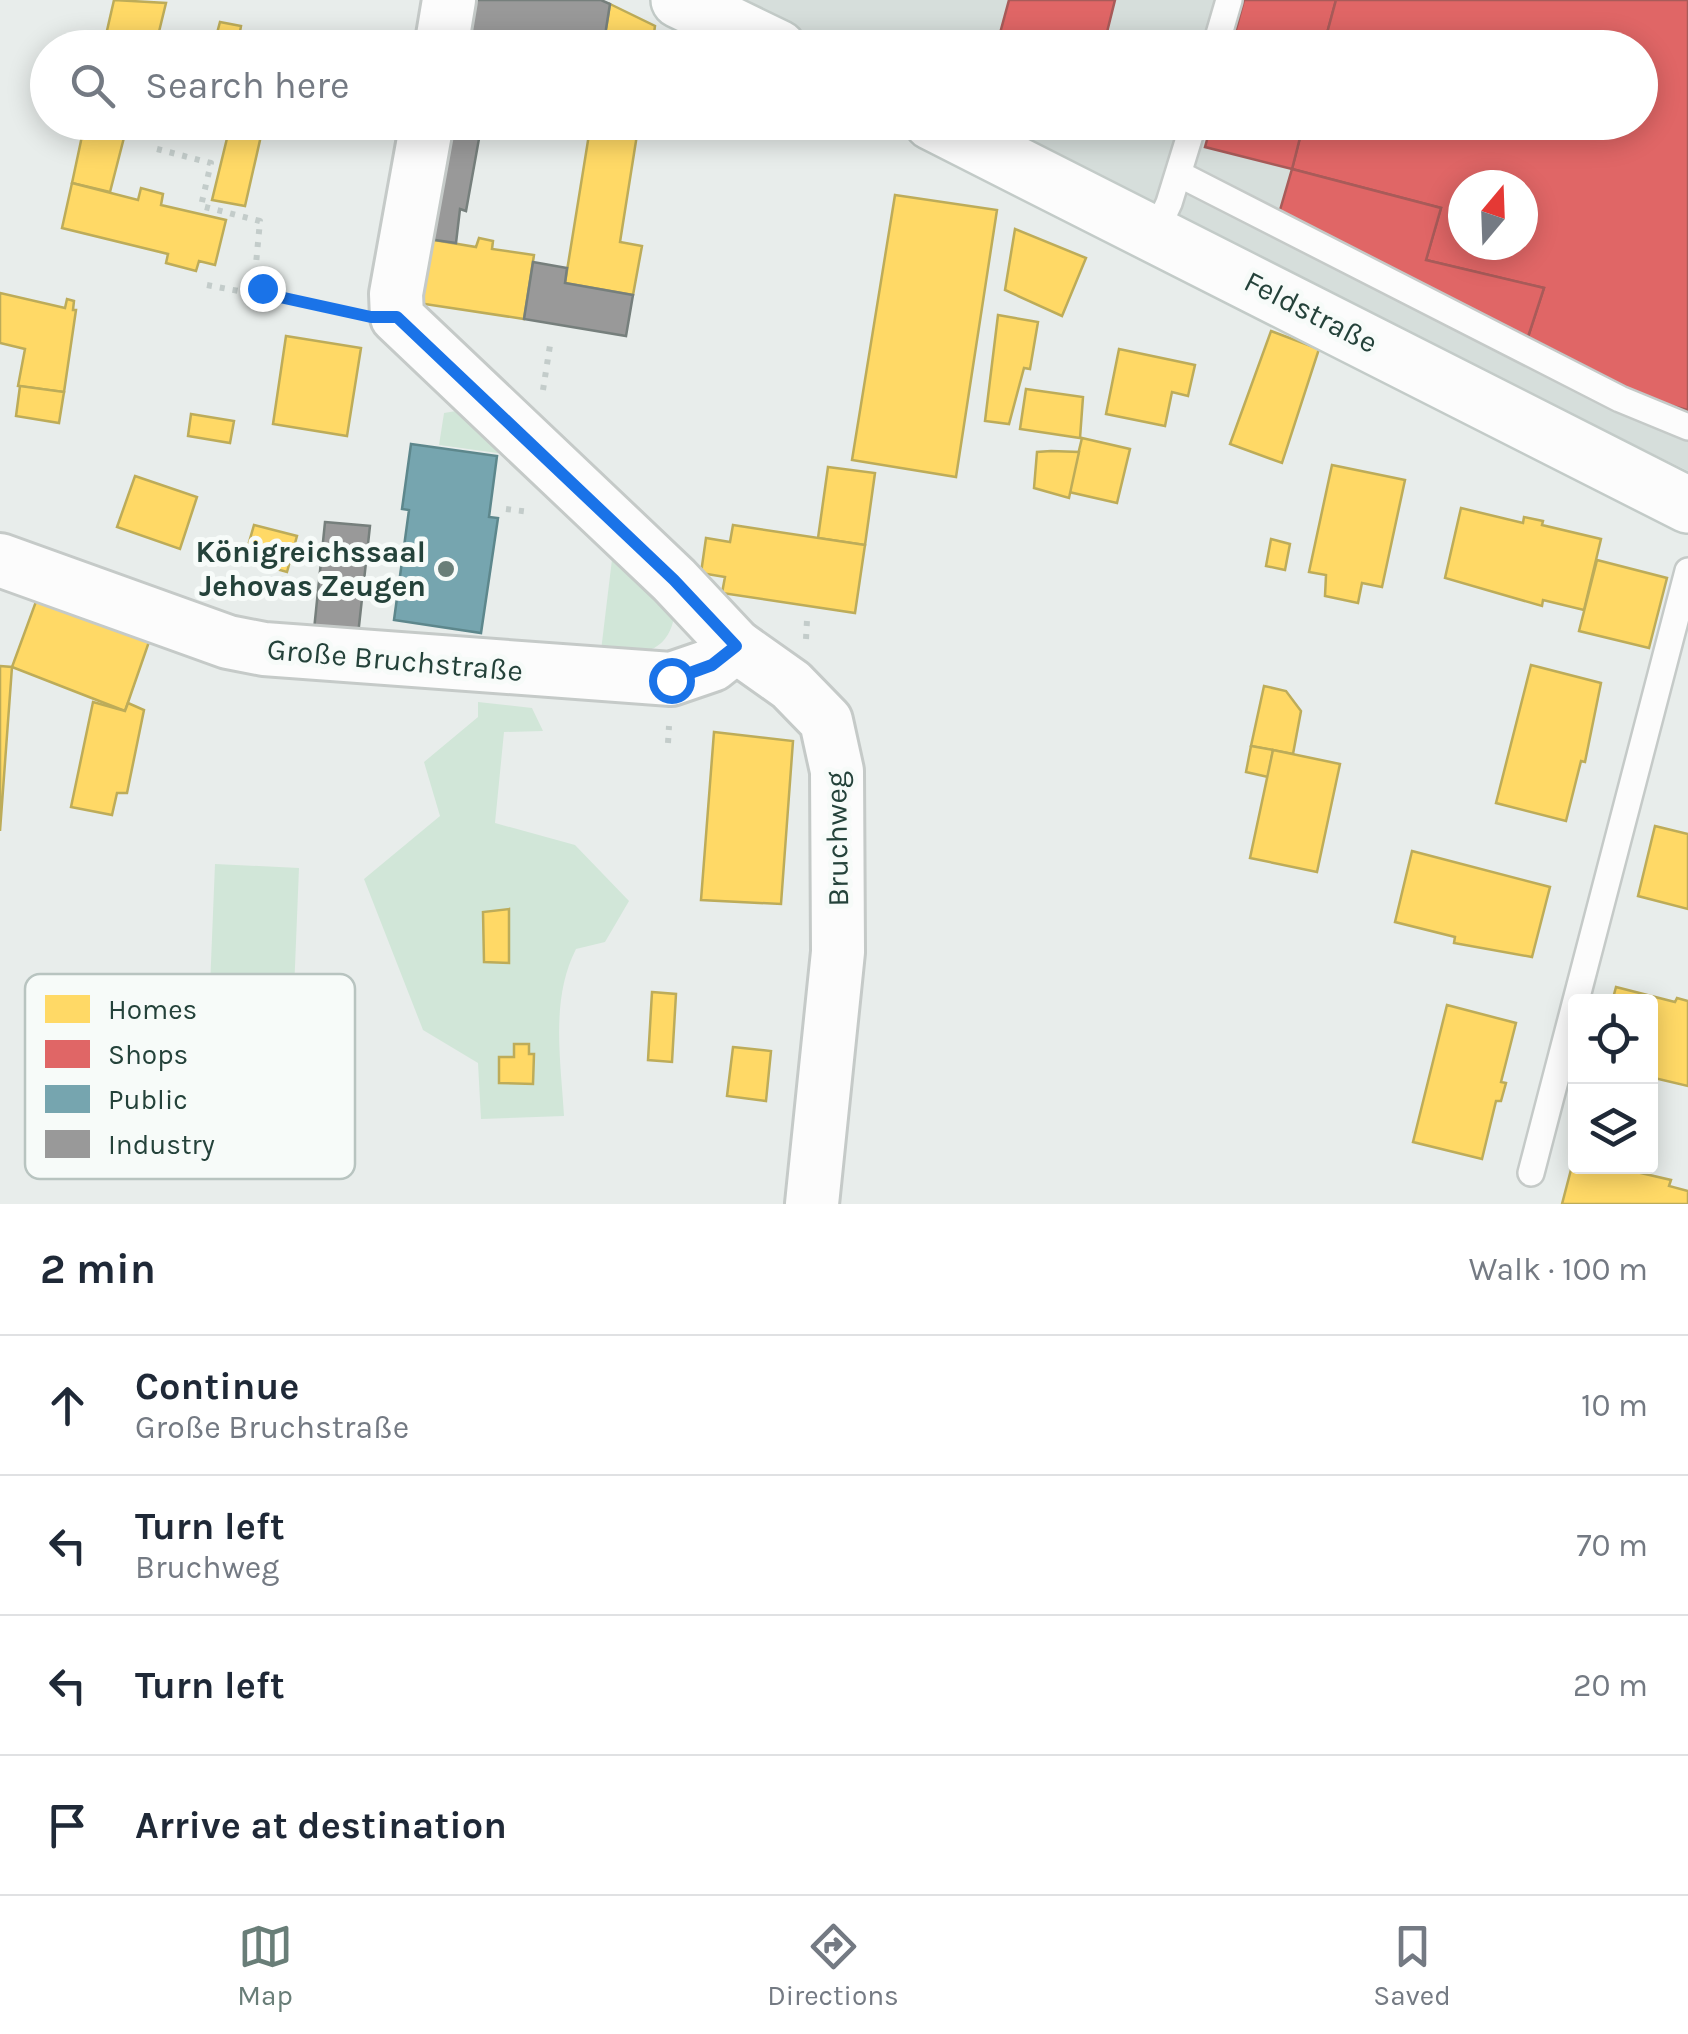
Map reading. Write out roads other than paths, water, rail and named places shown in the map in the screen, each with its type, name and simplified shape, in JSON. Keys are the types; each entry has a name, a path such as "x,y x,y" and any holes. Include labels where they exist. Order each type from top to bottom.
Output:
{"street":[{"path":"444,30 449,0"},
{"path":"679,0 741,30"},
{"name":"Bruchweg","path":"424,140 396,294 412,333 674,580 736,646 809,701 826,722 838,770 838,952 812,1204"},
{"name":"Feldstraße","path":"968,140 1688,505"},
{"name":"Große Bruchstraße","path":"0,560 228,642 309,656 671,680 712,665 736,646"}],"lane":[{"path":"1220,30 1228,0"},
{"path":"1155,233 1189,140"},
{"path":"1179,174 1620,398 1688,427"},
{"path":"1530,1173 1688,571"}],"place":[{"name":"Königreichssaal Jehovas Zeugen","path":"446,569"}]}
